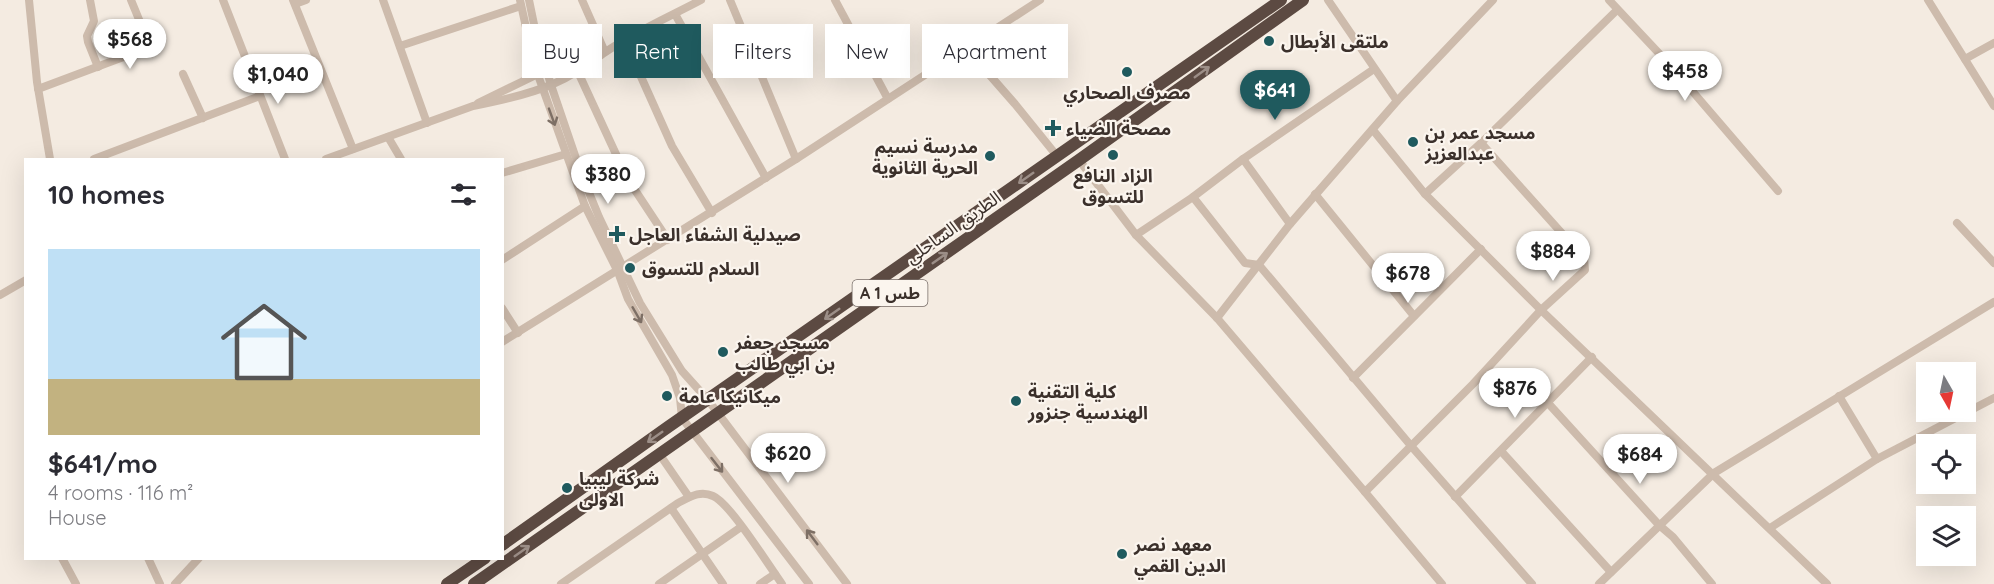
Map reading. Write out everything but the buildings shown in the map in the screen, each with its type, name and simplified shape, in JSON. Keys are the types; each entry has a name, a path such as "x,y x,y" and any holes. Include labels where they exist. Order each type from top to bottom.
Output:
{"highway":[{"name":"الطريق الساحلي","path":"504,544 1281,0"},
{"name":"الطريق الساحلي","path":"474,584 692,433 1303,0"},
{"path":"447,584 482,560"}],"street":[{"path":"29,0 38,89 50,158"},
{"path":"90,0 94,21 87,36 98,68"},
{"path":"38,89 142,50 147,44 147,39 131,0"},
{"path":"223,0 285,158"},
{"path":"306,0 294,2 353,149"},
{"path":"383,0 428,123"},
{"path":"529,0 534,24"},
{"path":"582,0 604,53 614,47"},
{"path":"656,24 701,0"},
{"path":"730,0 796,159"},
{"path":"835,0 888,99"},
{"path":"1022,0 1025,9"},
{"path":"1002,24 1040,0"},
{"path":"1328,0 1397,101"},
{"path":"1217,318 1315,195 1397,101 1493,0"},
{"path":"1609,0 1669,64 1778,191"},
{"path":"1928,0 1994,106"},
{"path":"400,46 520,3 527,24"},
{"path":"1425,194 1481,143 1617,10"},
{"path":"675,14 766,178"},
{"path":"1965,59 1994,43"},
{"path":"1136,235 1193,198 1243,159 1374,69"},
{"path":"183,74 202,118"},
{"path":"504,341 712,213 922,77"},
{"path":"331,158 473,106 531,78"},
{"path":"543,78 566,154 585,206 640,303 682,371 708,400 848,584"},
{"path":"473,106 493,103 546,87 565,78"},
{"path":"581,78 627,178 668,240"},
{"path":"642,78 672,146 712,213"},
{"path":"991,78 1057,156"},
{"path":"546,87 621,270 628,299 672,375 680,398 682,418 809,584"},
{"path":"97,158 260,96"},
{"path":"1373,129 1425,194 1541,310 1714,473 1827,584"},
{"path":"388,137 400,158"},
{"path":"1365,492 1473,384 1541,310 1586,270 1584,258 1481,143"},
{"path":"504,172 566,154"},
{"path":"1243,159 1290,224"},
{"path":"1079,160 1136,235 1217,318 1442,584"},
{"path":"1315,195 1414,316"},
{"path":"1193,198 1245,263 1259,265 1412,447 1532,584"},
{"path":"504,259 585,206"},
{"path":"1957,223 1994,263"},
{"path":"1353,378 1481,249"},
{"path":"0,295 24,281"},
{"path":"1603,583 1611,572 1714,473 1994,302"},
{"path":"504,311 518,333"},
{"path":"1455,497 1592,357"},
{"path":"1839,396 1877,459"},
{"path":"1770,528 1877,459 1994,398"},
{"path":"1548,404 1659,525 1673,537 1712,584"},
{"path":"1502,451 1611,572"},
{"path":"660,455 689,497"},
{"path":"561,584 695,494 712,495 729,508 782,584"},
{"path":"671,508 723,584"},
{"path":"659,584 741,527"},
{"path":"63,560 76,584"},
{"path":"149,560 160,584"},
{"path":"175,584 197,560"},
{"path":"760,584 775,574"}],"place":[{"name":"ملتقى الأبطال","path":"1269,41"},
{"name":"مصرف الصحاري","path":"1127,72"},
{"name":"مصحة الضياء","path":"1053,128"},
{"name":"مسجد عمر بن عبدالعزيز","path":"1413,142"},
{"name":"الزاد النافع للتسوق","path":"1113,155"},
{"name":"مدرسة نسيم الحرية الثانوية","path":"990,156"},
{"name":"صيدلية الشفاء العاجل","path":"617,234"},
{"name":"السلام للتسوق","path":"630,268"},
{"name":"مسجد جعفر بن ابي طالب","path":"723,352"},
{"name":"ميكانيكا عامة","path":"667,396"},
{"name":"كلية التقنية الهندسية جنزور","path":"1016,401"},
{"name":"شركة ليبيا الاولى","path":"567,488"},
{"name":"معهد نصر الدين القمي","path":"1122,554"}]}
